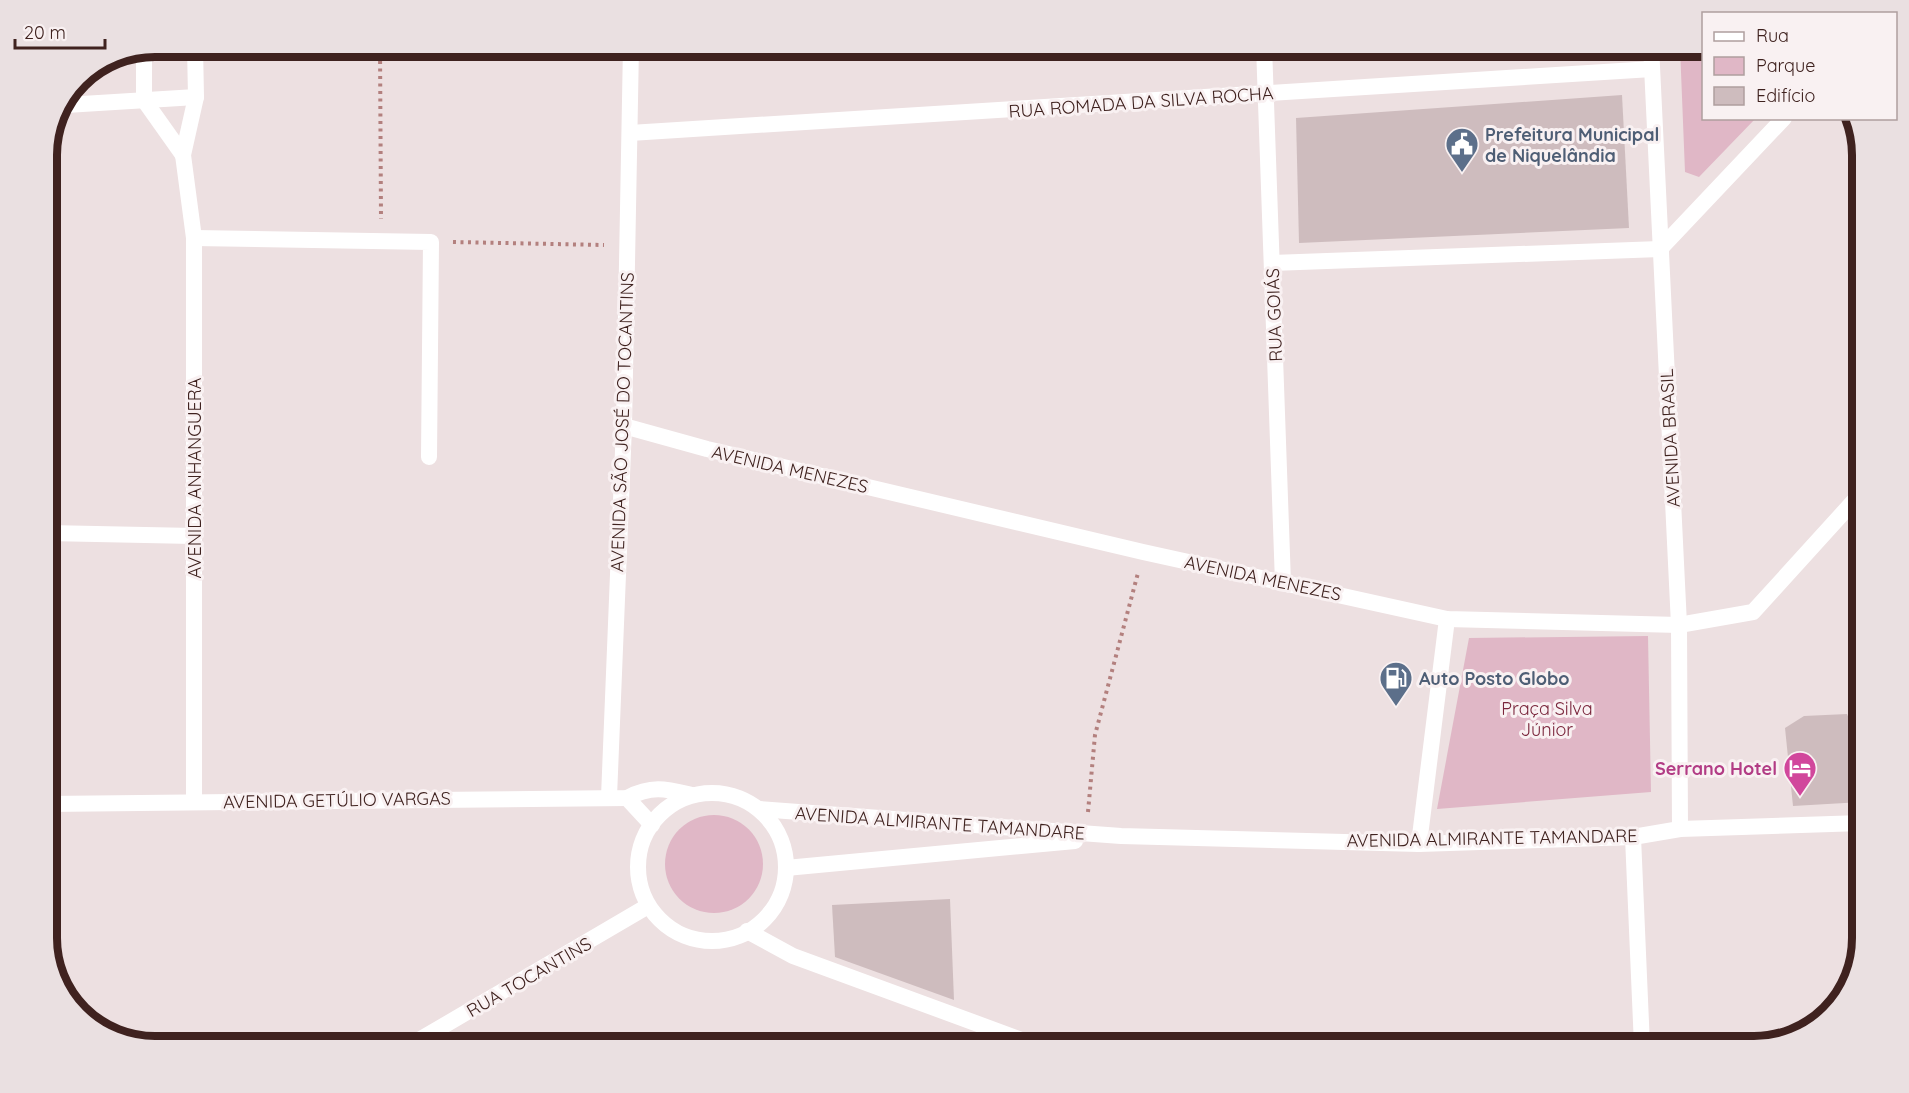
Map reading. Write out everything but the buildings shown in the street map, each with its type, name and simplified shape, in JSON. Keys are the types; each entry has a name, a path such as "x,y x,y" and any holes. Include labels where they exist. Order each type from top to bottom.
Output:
{"street":[{"name":"AVENIDA ANHANGUERA","path":"194,802 194,237 183,155 196,97 195,57"},
{"name":"AVENIDA SÃO JOSÉ DO TOCANTINS","path":"609,797 624,426 631,57"},
{"name":"RUA GOIÁS","path":"1264,57 1283,583"},
{"name":"AVENIDA BRASIL","path":"1651,57 1679,625 1680,829"},
{"path":"144,58 144,100"},
{"name":"RUA ROMADA DA SILVA ROCHA","path":"630,133 1652,69"},
{"path":"71,105 196,97"},
{"name":"AVENIDA ANHANGUERA","path":"144,100 183,155"},
{"path":"1272,263 1660,249 1782,120"},
{"path":"194,237 431,242 429,457"},
{"name":"AVENIDA MENEZES","path":"624,426 707,449 1143,552 1447,619 1679,625 1753,612 1852,503"},
{"path":"57,532 194,536"},
{"path":"1419,844 1447,619"},
{"name":"AVENIDA GETÚLIO VARGAS","path":"57,804 627,798 641,790 654,789 667,789 692,795"},
{"path":"716,793 741,798 759,809 775,826 784,847 786,868 780,897 761,924 733,939 707,942 681,936 666,927 648,906 640,888 638,856 644,836 663,811 692,795 716,793"},
{"path":"627,798 652,825"},
{"name":"AVENIDA ALMIRANTE TAMANDARE","path":"759,809 1121,836 1419,844 1633,837 1680,829 1852,823"},
{"name":"AVENIDA ALMIRANTE TAMANDARE","path":"786,868 1121,836"},
{"path":"1633,837 1642,1036"},
{"name":"RUA TOCANTINS","path":"428,1036 648,906"},
{"path":"747,931 793,956 1008,1036"}],"path":[{"path":"380,57 381,241"},
{"path":"431,242 627,246"},
{"path":"1086,834 1095,735 1143,552"}],"green space":[{"path":"1680,57 1702,57 1702,120 1754,120 1699,177 1685,172"},
{"name":"Praça Silva Júnior","path":"1648,636 1651,792 1437,809 1469,638"},
{"path":"714,815 733,819 748,830 759,845 763,864 759,883 748,898 733,909 714,913 695,909 680,898 669,883 665,864 669,845 680,830 695,819"}],"place":[{"name":"Prefeitura Municipal de Niquelândia","path":"1462,173"},
{"name":"Auto Posto Globo","path":"1396,707"},
{"name":"Serrano Hotel","path":"1800,797"}]}
